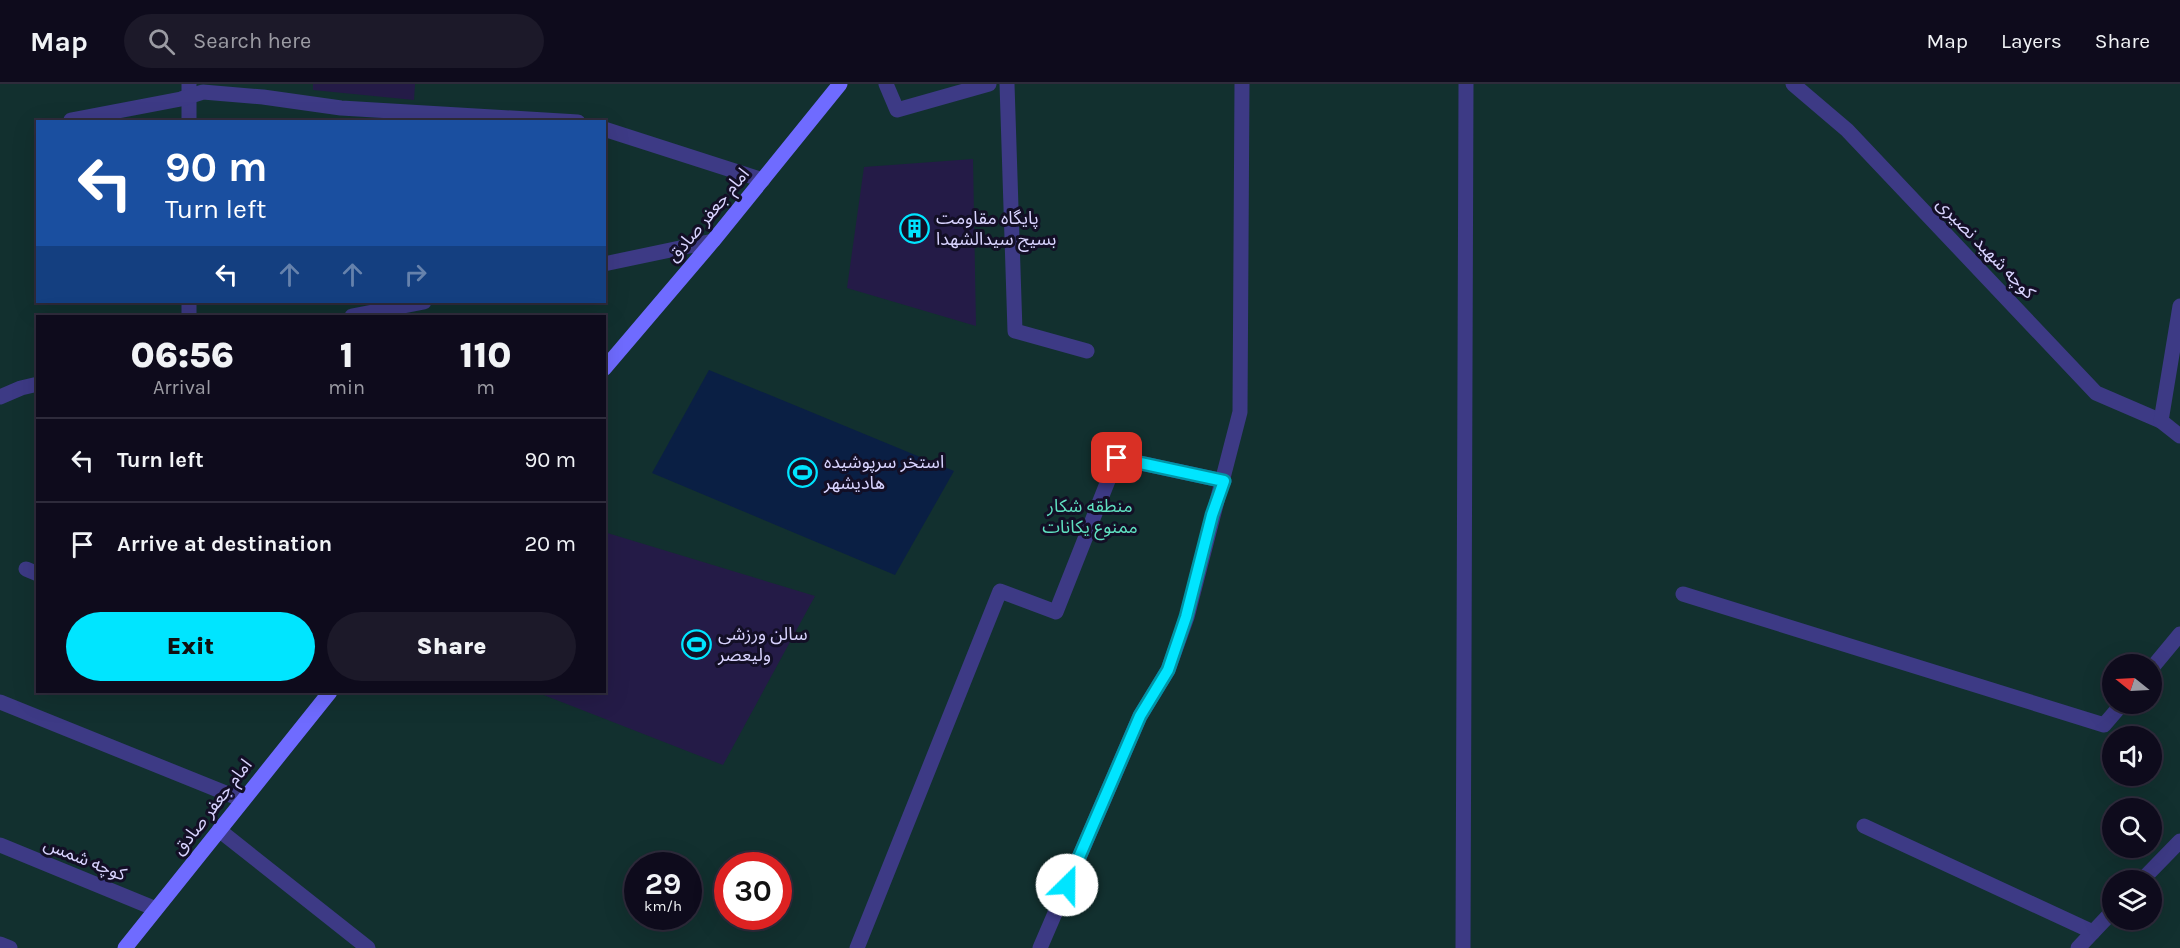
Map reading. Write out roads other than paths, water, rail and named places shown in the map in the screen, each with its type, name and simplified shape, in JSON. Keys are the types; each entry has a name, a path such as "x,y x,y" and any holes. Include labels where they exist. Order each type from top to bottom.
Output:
{"main road":[{"name":"امام جعفر صادق","path":"606,367 713,241 840,84"},
{"name":"امام جعفر صادق","path":"125,948 325,693"}],"street":[{"path":"886,84 897,110 989,84"},
{"path":"1007,84 1015,331 1088,351"},
{"path":"1040,948 1140,716 1168,670 1186,617 1212,515 1224,481 1240,412 1242,84"},
{"path":"1463,948 1466,84"},
{"name":"کوچه شهید نصیری","path":"1792,84 1847,130 2096,393 2161,421 2180,436"},
{"path":"71,120 189,90 341,108 544,120"},
{"path":"189,90 189,120"},
{"path":"606,130 763,180"},
{"path":"606,264 713,241"},
{"path":"357,315 419,303"},
{"path":"2161,421 2180,306"},
{"path":"0,397 36,384"},
{"path":"857,948 1000,591 1056,612 1117,458 1224,481"},
{"path":"1683,594 2104,725 2113,714"},
{"path":"2162,656 2180,634"},
{"path":"0,702 243,800"},
{"path":"1864,826 2093,932"},
{"path":"219,830 368,948"},
{"path":"2152,870 2180,841"},
{"name":"کوچه شمس","path":"0,845 156,909"},
{"path":"2078,948 2102,923"},
{"path":"0,944 10,948"}],"water":[{"name":"استخر سرپوشیده هادیشهر","path":"709,370 954,471 895,575 652,473"}],"place":[{"name":"پایگاه مقاومت بسیج سیدالشهدا","path":"915,228"},
{"name":"استخر سرپوشیده هادیشهر","path":"803,472"},
{"name":"سالن ورزشی ولیعصر","path":"697,644"}],"park label":[{"name":"منطقه شکار ممنوع یکانات","path":"1090,516"}]}
